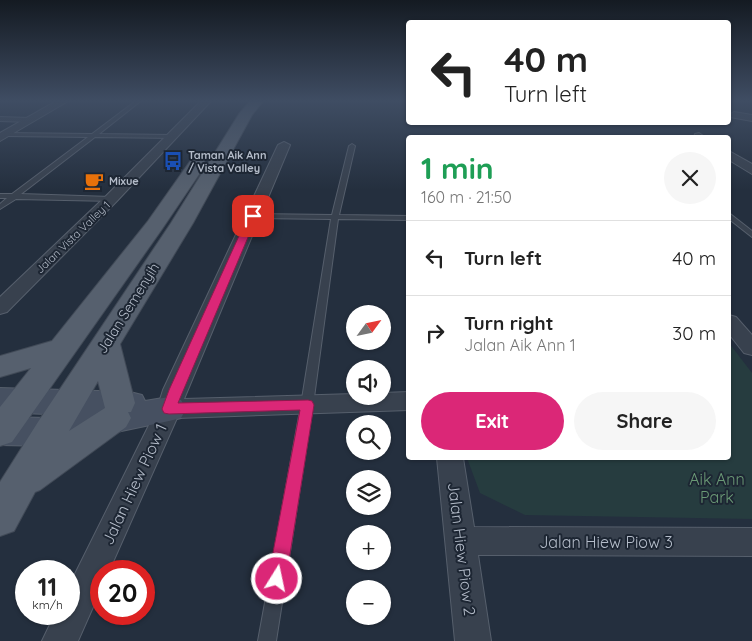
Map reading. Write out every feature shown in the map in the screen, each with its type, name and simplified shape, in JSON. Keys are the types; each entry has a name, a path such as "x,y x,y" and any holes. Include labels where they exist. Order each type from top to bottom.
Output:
{"main road":[{"name":"Jalan Semenyih","path":"5,419 64,347 156,225 221,130"},
{"name":"Jalan Semenyih","path":"0,518 59,417 182,223 237,130"},
{"path":"21,482 117,410 106,344"},
{"path":"0,367 64,347"}],"street":[{"name":"Jalan Vista Valley 1","path":"0,308 179,130"},
{"name":"Jalan Hiew Piow 1","path":"60,641 169,409 175,390 284,145"},
{"path":"735,166 752,172"},
{"path":"731,323 752,348"},
{"path":"5,419 59,417 117,410 152,414 169,409 406,401"},
{"name":"Jalan Hiew Piow 2","path":"450,460 473,641"},
{"name":"Jalan Hiew Piow 3","path":"461,541 752,542"}],"lane":[{"path":"0,207 100,130"},
{"path":"3,136 172,137"},
{"path":"267,641 308,405 335,217 352,146"},
{"path":"0,196 111,199"},
{"path":"253,216 406,218"},
{"path":"731,217 752,235"}],"green space":[{"name":"Aik Ann Park","path":"731,346 752,373 752,519 525,515 480,493 468,460 731,460"}],"place":[{"name":"Taman Aik Ann / Vista Valley","path":"173,161"},
{"name":"Mixue","path":"94,181"}],"route":[{"path":"253,216 175,390 169,409 308,405 277,579"}]}
